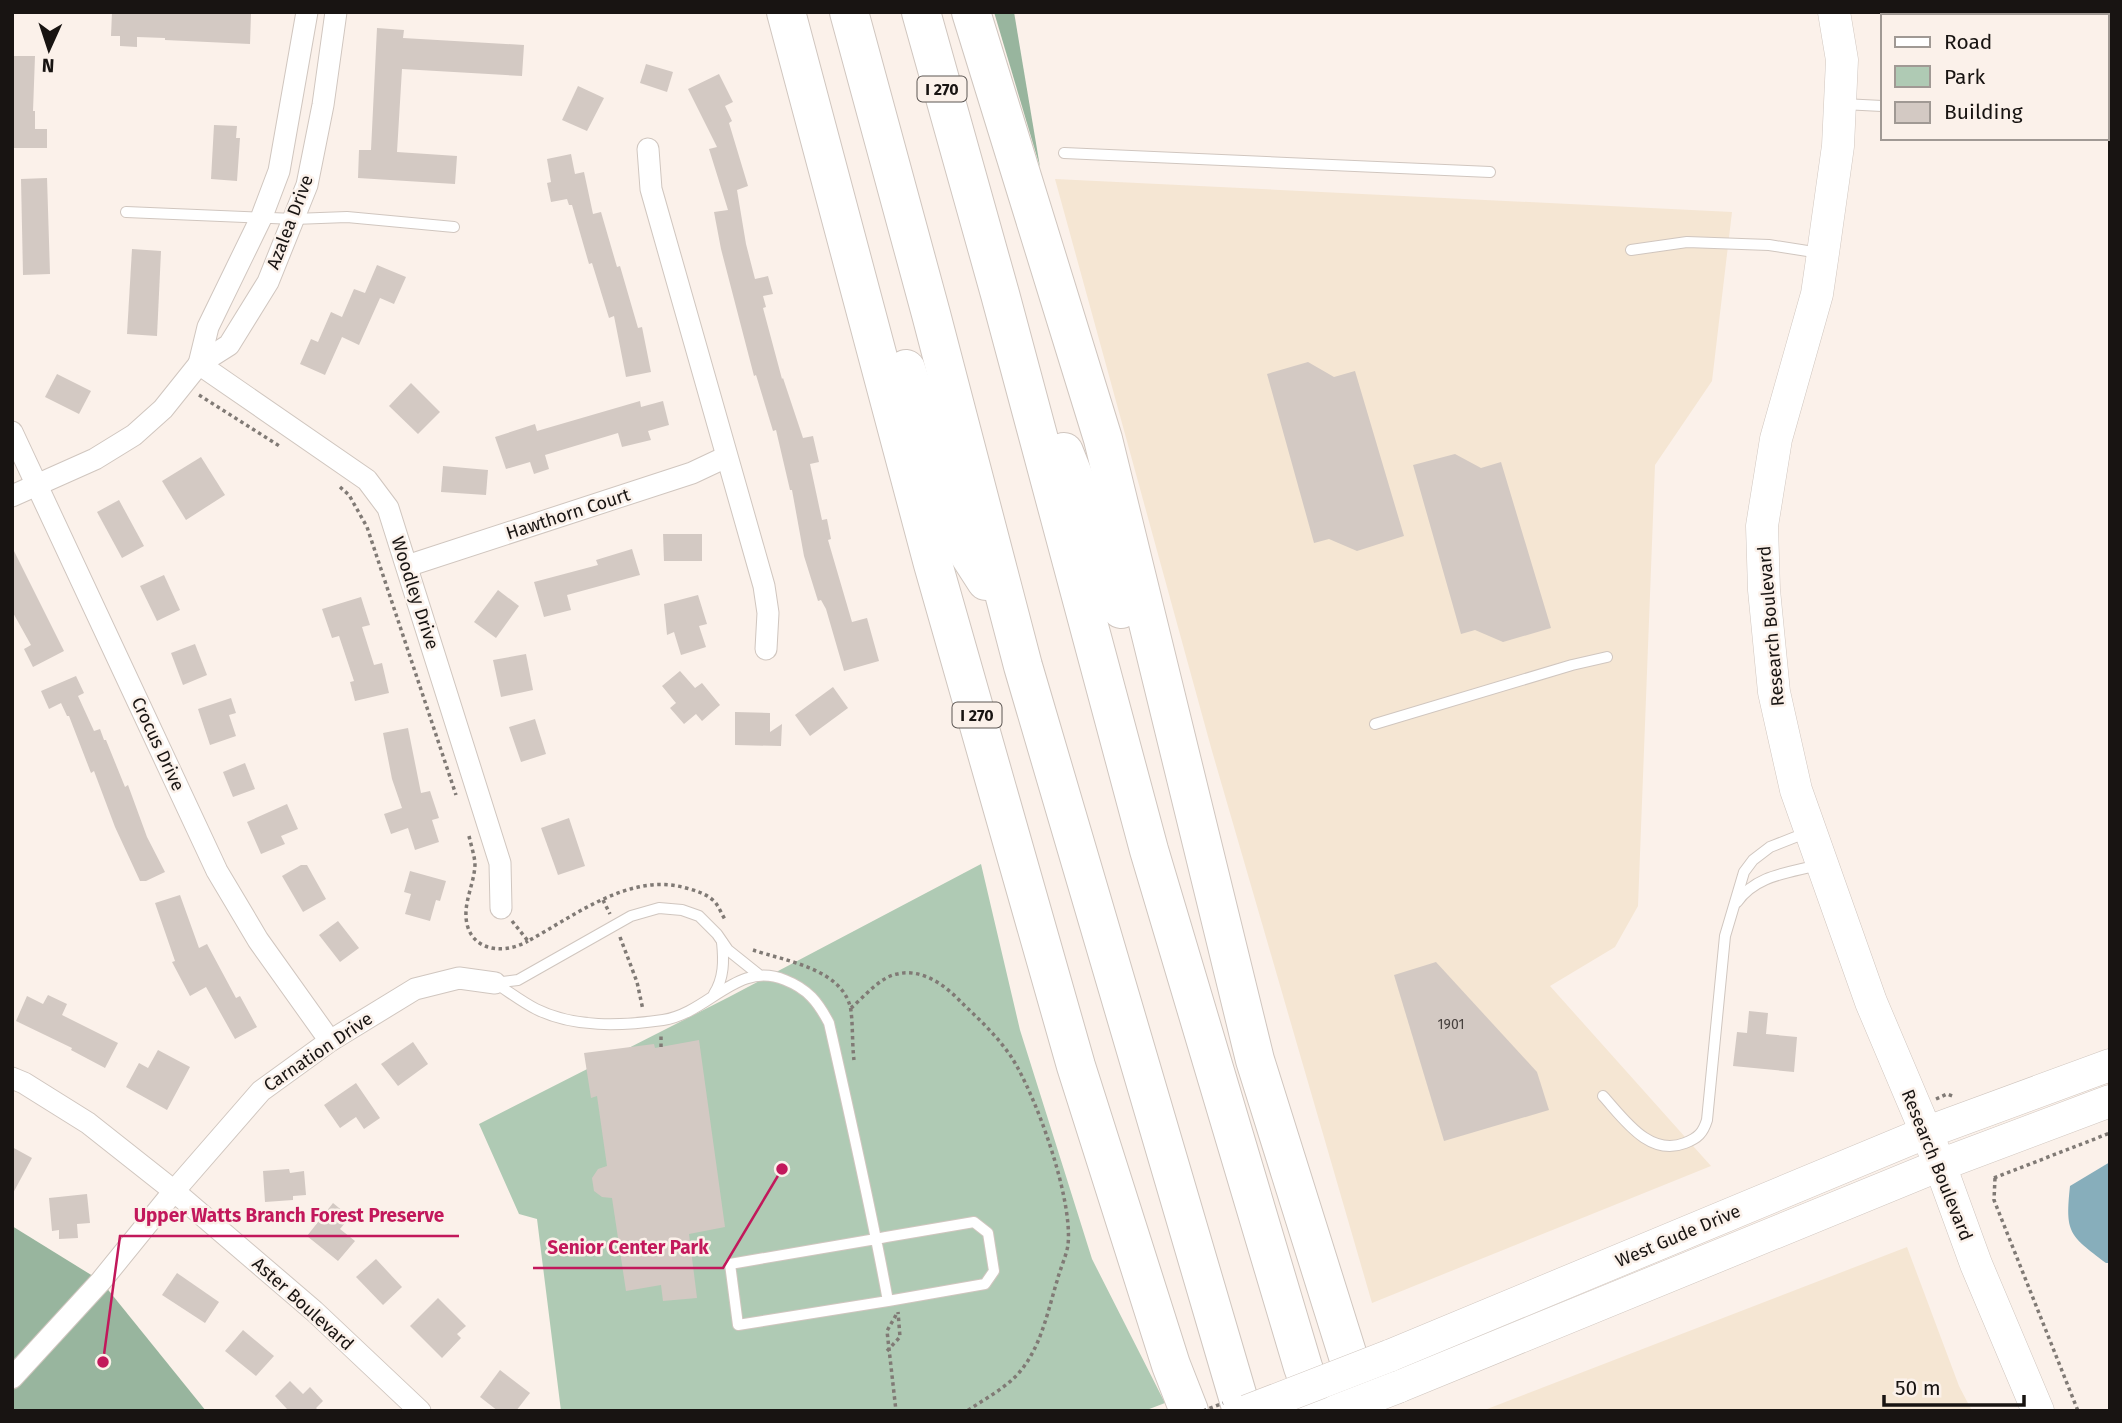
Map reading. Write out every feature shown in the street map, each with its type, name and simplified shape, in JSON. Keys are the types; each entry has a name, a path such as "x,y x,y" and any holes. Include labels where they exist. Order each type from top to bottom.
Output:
{"highway":[{"path":"787,12 966,550 1012,623"},
{"name":"I 270","path":"787,12 933,564 1076,1066 1171,1364 1189,1411"},
{"path":"849,12 1012,623 1242,1411"},
{"name":"I 270","path":"921,12 1149,849 1303,1367 1319,1411"},
{"name":"I 270","path":"971,12 1103,439 1255,1060 1366,1411"},
{"path":"1000,295 1086,507 1197,825"}],"main road":[{"name":"Research Boulevard","path":"1834,12 1842,60 1838,146 1817,294 1776,439 1762,526 1764,590 1774,692 1796,790 1871,1002 1940,1165 1976,1264 2038,1411"},
{"name":"West Gude Drive","path":"1247,1411 1388,1356 1925,1133 2110,1065"},
{"name":"West Gude Drive","path":"1336,1411 1940,1165 2110,1101"}],"street":[{"name":"Azalea Drive","path":"199,364 208,327 262,216 279,172 307,12"},
{"name":"Azalea Drive","path":"12,496 96,459 134,435 163,409 199,364 229,345 268,282 307,185 336,12"},
{"path":"648,149 651,189 764,586 768,613 766,649"},
{"name":"Woodley Drive","path":"199,364 367,480 388,508 500,863 501,908"},
{"name":"Crocus Drive","path":"12,432 217,871 258,940 330,1041"},
{"name":"Hawthorn Court","path":"407,566 692,473 726,457"},
{"name":"Carnation Drive","path":"12,1377 101,1281 174,1191 261,1091 330,1041 415,989 459,978 495,984"},
{"name":"Aster Boulevard","path":"12,1079 24,1083 88,1123 174,1191 314,1311 420,1411"}],"lane":[{"path":"1840,104 1881,106"},
{"path":"1064,153 1489,172"},
{"path":"126,212 294,219 346,217 454,226"},
{"path":"1631,250 1686,242 1769,246 1823,253"},
{"path":"1376,724 1607,657"},
{"path":"1603,1096 1642,1138 1652,1142 1664,1146 1680,1145 1704,1132 1725,936 1744,872 1753,860 1770,847 1810,831"},
{"path":"1731,910 1754,884 1772,876 1821,865"},
{"path":"495,984 519,980 631,916 659,908 682,910 699,916 728,950 758,974"},
{"path":"713,997 719,986 723,967 722,941"},
{"path":"495,984 536,1008 568,1021 603,1024 664,1020 688,1012 739,981 758,974 774,975 802,986 819,1003 830,1023 888,1301"},
{"path":"974,1222 988,1234 994,1271 985,1284 888,1301 738,1325 730,1264 974,1222"}],"path":[{"path":"182,384 285,450"},
{"path":"336,484 349,495 367,527 458,803"},
{"path":"467,828 475,863 466,911 473,936 490,949 517,947 603,900 653,883 675,885 707,896 716,903 729,925"},
{"path":"603,900 634,973 641,1005 648,1021 661,1034 661,1047"},
{"path":"501,908 528,941"},
{"path":"750,949 823,974 842,991 851,1008 855,1067"},
{"path":"851,1008 885,978 898,973 916,973 934,980 954,995 985,1025 1011,1057 1030,1091 1062,1184 1068,1245 1033,1352 1014,1379 967,1411"},
{"path":"1994,1178 1994,1200 2078,1411"},
{"path":"887,1351 900,1337 898,1312 887,1331 887,1351 896,1411"}],"shaded area":[{"path":"1055,179 1732,212 1712,381 1655,465 1638,906 1615,947 1550,986 1711,1166 1372,1303 1212,751"},
{"path":"1907,1247 1959,1386 1972,1411 1482,1411"}],"green space":[{"path":"994,12 1014,12 1040,167"},
{"path":"981,864 1020,1030 1092,1259 1165,1403 1144,1411 561,1411 537,1219 519,1214 479,1124 729,997"},
{"path":"12,1226 101,1281 206,1411 12,1411"}],"water":[{"path":"2110,1162 2110,1263 2106,1263 2077,1239 2069,1224 2068,1214 2070,1186"}],"building":[{"path":"112,12 251,14 250,44 137,37 137,47 120,46 120,36 111,36"},
{"path":"377,28 404,30 403,38 524,45 522,76 402,69 397,152 457,156 455,184 358,178 359,150 371,150"},
{"path":"12,56 35,56 35,129 47,129 47,148 12,148"},
{"path":"646,64 673,72 667,92 640,83"},
{"path":"719,74 733,102 725,106 732,121 729,123 748,186 737,190 746,244 755,279 768,276 773,294 763,296 766,307 763,308 782,379 803,438 813,436 819,462 810,464 822,520 827,519 831,539 828,540 852,622 867,618 879,661 844,671 826,609 821,600 818,601 804,556 792,490 776,430 773,431 756,375 754,376 721,249 714,212 728,210 709,149 717,147 688,89"},
{"path":"578,86 604,98 587,131 562,120"},
{"path":"214,125 237,126 236,138 240,138 237,181 211,179"},
{"path":"571,154 575,174 584,172 593,214 601,212 638,328 642,327 651,372 626,377 614,316 609,318 592,263 589,264 572,205 569,205 567,199 551,202 547,183 551,182 547,159"},
{"path":"47,178 50,274 23,275 21,179"},
{"path":"132,249 161,251 157,336 127,334"},
{"path":"377,265 406,277 394,304 380,298 359,345 342,337 325,375 300,364 311,339 318,342 331,312 342,317 354,289 365,293"},
{"path":"1308,362 1334,377 1355,371 1404,536 1357,551 1329,539 1314,543 1267,374"},
{"path":"57,374 91,391 79,414 45,397"},
{"path":"411,383 440,412 418,434 389,406"},
{"path":"640,401 641,407 663,401 669,425 648,431 651,440 622,447 618,433 545,455 549,469 534,474 530,462 506,469 495,437 535,424 537,431"},
{"path":"1455,454 1481,468 1501,462 1551,628 1503,642 1475,630 1461,634 1413,465"},
{"path":"201,457 225,495 186,520 162,481"},
{"path":"443,466 488,470 486,495 441,492"},
{"path":"119,500 144,546 122,558 97,512"},
{"path":"663,534 702,534 702,561 664,561"},
{"path":"12,547 64,651 33,667 24,649 31,645 12,611"},
{"path":"632,549 640,575 567,595 571,610 544,617 534,582 598,565 596,560"},
{"path":"164,575 180,610 157,621 140,586"},
{"path":"498,590 519,606 496,638 474,622"},
{"path":"698,595 707,624 699,626 706,647 681,655 674,632 667,635 664,604"},
{"path":"361,597 370,625 362,627 374,665 382,663 389,693 355,701 350,682 354,681 339,636 332,638 322,609"},
{"path":"195,644 207,675 183,685 171,653"},
{"path":"526,654 533,690 501,697 493,660"},
{"path":"680,671 695,688 702,683 720,705 702,721 696,714 684,724 670,708 676,703 662,686"},
{"path":"76,676 84,693 78,696 94,731 100,729 106,740 125,787 128,785 147,837 165,872 146,881 140,881 115,827 94,771 91,773 69,716 61,703 49,709 41,691"},
{"path":"833,687 848,708 810,736 795,715"},
{"path":"231,698 236,713 229,715 236,736 210,745 198,709"},
{"path":"735,712 770,713 770,732 782,724 781,746 735,745"},
{"path":"535,719 546,754 521,762 509,727"},
{"path":"408,728 421,793 430,791 439,818 432,820 439,842 415,850 408,828 391,834 384,814 402,808 392,779 383,733"},
{"path":"245,763 255,789 233,797 223,772"},
{"path":"287,804 298,829 281,836 285,844 261,854 247,822"},
{"path":"569,818 585,866 558,875 541,828"},
{"path":"301,865 307,865 326,899 303,912 282,876"},
{"path":"410,871 446,881 440,901 436,900 430,921 405,914 411,894 404,892"},
{"path":"180,895 199,948 207,944 236,998 240,996 257,1027 235,1039 206,987 190,996 172,962 175,961 155,903"},
{"path":"338,921 359,948 340,962 319,935"},
{"path":"1436,962 1537,1072 1549,1110 1444,1141 1394,975"},
{"path":"48,995 67,1004 62,1015 118,1043 105,1068 71,1050 72,1048 16,1021 27,996 43,1004"},
{"path":"1749,1011 1768,1013 1766,1034 1797,1037 1794,1072 1733,1066 1737,1032 1747,1033"},
{"path":"699,1040 725,1227 689,1234 697,1298 663,1301 661,1285 626,1291 612,1198 602,1197 594,1191 592,1178 598,1169 607,1166 597,1096 591,1098 584,1053 654,1044 655,1048"},
{"path":"413,1042 428,1064 398,1086 381,1064"},
{"path":"158,1050 190,1067 167,1110 126,1087 139,1063 148,1068"},
{"path":"356,1083 380,1118 364,1129 356,1117 340,1128 324,1105"},
{"path":"12,1147 32,1158 12,1195"},
{"path":"289,1169 290,1173 304,1171 306,1195 293,1196 293,1200 265,1202 263,1171"},
{"path":"87,1194 90,1223 77,1224 78,1238 59,1239 59,1230 52,1231 49,1198"},
{"path":"333,1203 350,1217 340,1229 355,1241 338,1261 307,1236"},
{"path":"376,1259 402,1287 383,1305 356,1277"},
{"path":"177,1273 219,1302 205,1323 162,1295"},
{"path":"438,1298 466,1326 457,1334 461,1338 442,1358 410,1326"},
{"path":"243,1330 274,1356 256,1376 225,1351"},
{"path":"500,1370 530,1393 516,1411 498,1411 480,1397"},
{"path":"290,1381 303,1394 310,1387 323,1401 316,1408 319,1411 286,1411 275,1396"}],"place":[{"name":"Senior Center Park","path":"782,1169"},
{"name":"Upper Watts Branch Forest Preserve","path":"103,1362"}]}
